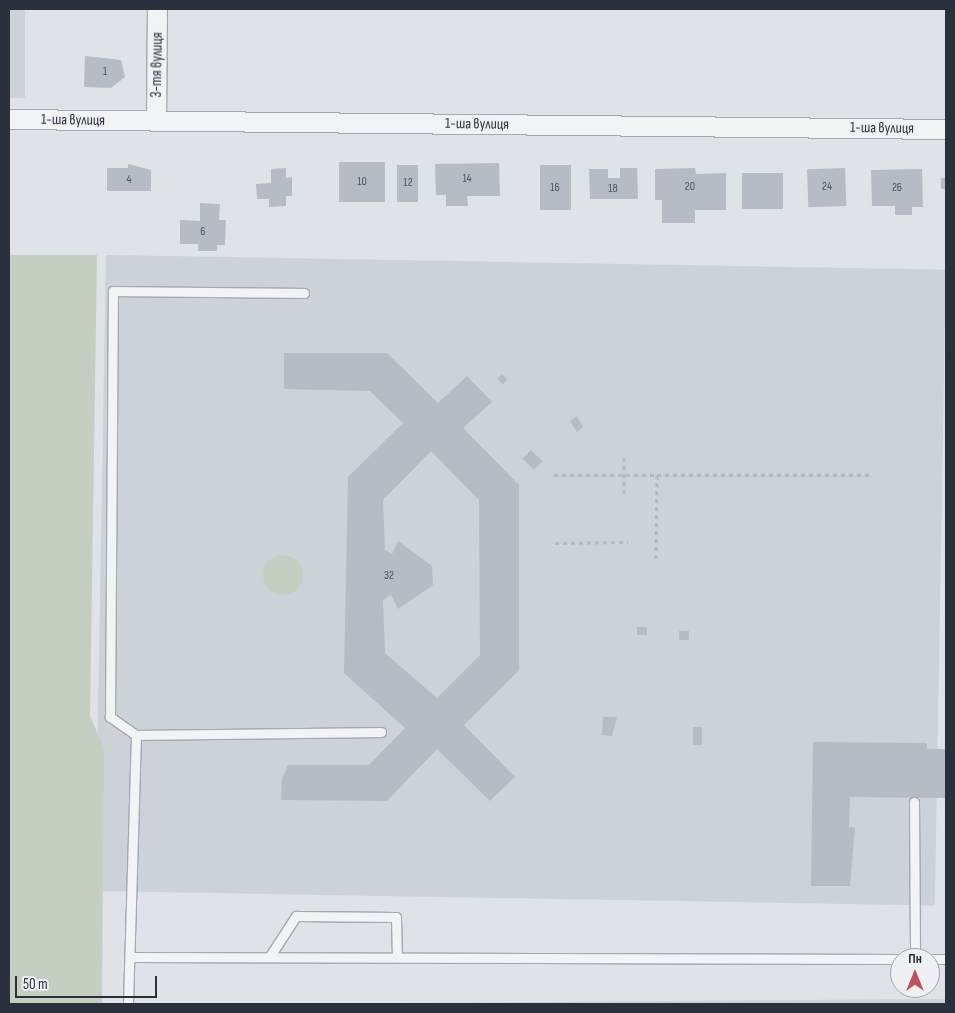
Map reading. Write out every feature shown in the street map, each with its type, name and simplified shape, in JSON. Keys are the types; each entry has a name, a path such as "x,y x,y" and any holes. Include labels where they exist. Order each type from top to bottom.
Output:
{"street":[{"name":"3-тя вулиця","path":"156,121 157,9"},
{"name":"1-ша вулиця","path":"9,119 946,129"}],"lane":[{"path":"304,293 113,291 110,717 136,735 381,732"},
{"path":"128,1004 136,735"},
{"path":"914,802 915,948"},
{"path":"270,956 296,916 396,917 397,957"},
{"path":"130,957 890,959"}],"path":[{"path":"624,458 624,493"},
{"path":"554,475 870,475"},
{"path":"656,558 657,475"},
{"path":"555,543 628,542"}],"shaded area":[{"path":"9,9 25,9 25,98 9,98"},
{"path":"106,255 946,270 935,906 95,891"},
{"path":"946,999 946,1004 249,1004"}],"green space":[{"path":"9,255 97,255 90,716 104,748 102,1004 9,1004"},
{"path":"283,555 297,561 303,575 297,589 283,595 269,589 263,575 269,561"}],"building":[{"path":"85,56 121,60 125,77 111,88 84,87"},
{"path":"339,162 385,162 385,202 339,202"},
{"path":"499,163 500,196 467,196 468,206 446,206 446,195 436,195 435,164"},
{"path":"128,164 151,170 151,191 107,191 107,168 128,168"},
{"path":"397,165 418,165 418,202 397,202"},
{"path":"540,165 571,165 571,210 540,210"},
{"path":"286,168 286,178 292,177 292,196 286,196 286,206 269,207 269,199 257,199 256,184 271,183 271,169"},
{"path":"620,168 637,168 638,199 590,199 589,169 608,169 608,178 620,178"},
{"path":"695,168 696,174 726,173 726,210 695,210 695,223 662,223 662,200 655,200 655,169"},
{"path":"845,168 846,206 808,207 807,169"},
{"path":"922,169 923,207 912,207 912,215 895,215 895,206 872,206 871,170"},
{"path":"742,173 783,173 783,209 742,209"},
{"path":"941,178 946,178 946,189 941,189"},
{"path":"200,203 220,204 219,220 226,220 225,245 217,245 217,251 198,251 198,244 180,244 180,220 200,221"},
{"path":"284,353 387,353 438,403 467,376 492,402 463,428 519,485 519,670 464,725 515,777 490,801 437,749 387,801 281,800 282,779 288,765 369,765 405,728 344,673 348,477 403,423 370,391 284,389","holes":["431,451 479,500 480,655 437,698 385,653 383,600 391,595 398,609 433,585 432,566 398,541 392,554 385,550 383,500"]},
{"path":"502,374 508,380 503,385 497,379"},
{"path":"577,416 583,427 577,432 570,421"},
{"path":"531,450 542,461 534,470 523,458"},
{"path":"637,627 647,627 647,635 637,635"},
{"path":"679,631 689,631 689,640 679,640"},
{"path":"603,717 617,717 612,736 602,735"},
{"path":"693,727 702,727 702,745 693,745"},
{"path":"813,742 927,743 927,749 946,749 946,798 850,797 849,827 855,827 850,886 811,886"}]}
